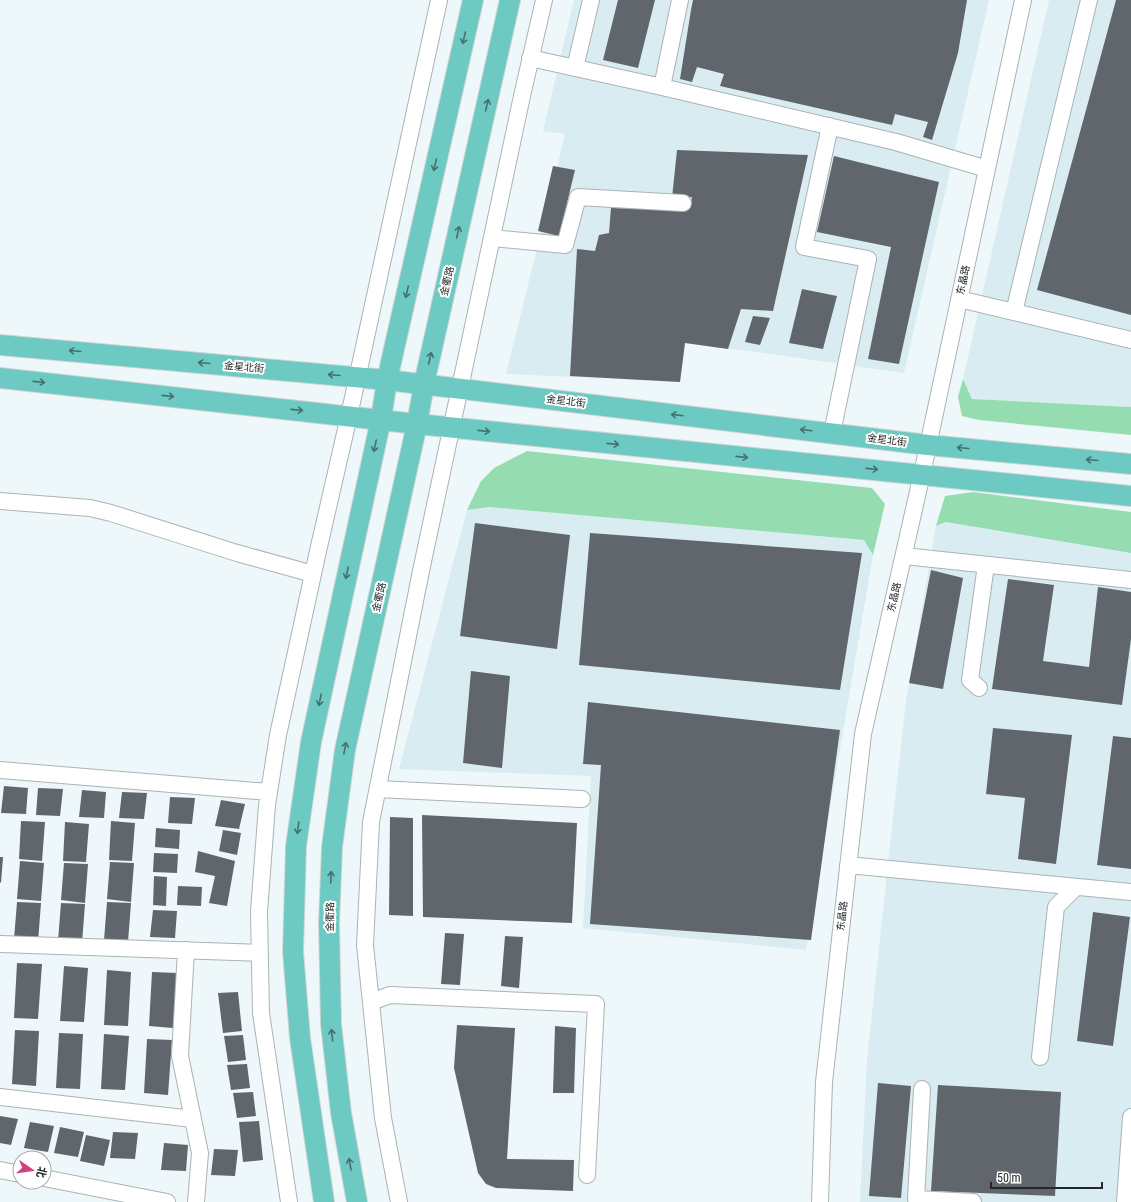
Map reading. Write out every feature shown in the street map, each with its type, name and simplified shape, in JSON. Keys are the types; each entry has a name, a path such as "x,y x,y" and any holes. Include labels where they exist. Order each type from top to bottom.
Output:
{"main road":[{"path":"324,1202 300,1038 294,960 296,846 311,742 387,380 473,0"},
{"name":"金衢路","path":"357,1202 341,1113 331,1024 329,923 332,847 345,750 417,424 424,384 510,0"},
{"name":"金星北街","path":"0,345 387,380 928,445 1131,464"},
{"path":"0,378 452,428 1131,496"}],"street":[{"path":"289,1202 261,1013 259,912 267,805 278,736 358,377 439,0"},
{"path":"399,1202 383,1118 365,945 371,822 418,587 530,58 544,0"},
{"path":"575,68 591,0"},
{"path":"662,87 680,0"},
{"name":"东晶路","path":"820,1202 824,1082 863,734 922,474 1023,0"},
{"path":"1014,312 1088,0"},
{"path":"530,58 662,87 896,142 987,169"},
{"path":"830,126 804,247 868,259 832,433"},
{"path":"492,238 565,245 578,197 683,203"},
{"path":"959,299 1131,340"},
{"path":"0,501 90,508 237,553 313,574"},
{"path":"904,556 1131,580"},
{"path":"979,688 970,680 986,565"},
{"path":"0,770 269,792"},
{"path":"378,789 582,799"},
{"path":"848,865 1131,892"},
{"path":"1040,1058 1056,907 1076,887"},
{"path":"0,944 260,953"},
{"path":"186,950 180,1056 200,1153 196,1202"},
{"path":"371,1002 390,995 596,1004 587,1175"},
{"path":"922,1089 916,1199 973,1202"},
{"path":"0,1097 193,1119"},
{"path":"1125,1202 1131,1117"},
{"path":"0,1170 12,1172"},
{"path":"52,1180 168,1202"}],"shaded area":[{"path":"574,0 989,0 904,373 685,343 680,382 506,374 565,134 543,131"},
{"path":"1049,0 1131,0 1131,407 972,399 963,379"},
{"path":"489,507 864,540 873,555 806,950 583,928 591,776 399,769 467,510"},
{"path":"946,522 1131,553 1131,1202 860,1202 867,1060 906,701 936,526"}],"green space":[{"path":"963,379 972,399 1131,407 1131,435 979,420 962,416 958,397"},
{"path":"527,451 872,488 885,504 873,555 864,540 489,507 467,510 481,481 494,468"},
{"path":"973,492 1131,512 1131,553 946,522 936,526 945,496"}],"building":[{"path":"618,0 655,0 638,68 603,60"},
{"path":"693,0 967,0 958,53 932,140 923,137 928,122 895,114 892,125 720,86 724,74 697,67 692,82 680,79"},
{"path":"1116,0 1131,0 1131,315 1037,290"},
{"path":"677,150 808,155 773,311 741,309 728,349 685,343 680,382 570,376 577,249 595,251 599,235 609,233 611,208 689,210 692,197 672,198"},
{"path":"834,156 939,182 899,364 868,359 891,247 817,232"},
{"path":"553,166 575,170 559,236 538,231"},
{"path":"802,289 837,296 823,349 789,343"},
{"path":"753,316 770,318 760,345 745,342"},
{"path":"475,523 570,535 557,649 460,636"},
{"path":"590,533 862,553 840,690 579,665"},
{"path":"931,570 963,578 943,689 909,683"},
{"path":"1008,579 1054,585 1043,661 1089,667 1098,587 1131,592 1131,639 1122,705 992,689"},
{"path":"471,671 510,676 502,768 463,763"},
{"path":"588,702 840,730 811,940 590,924 601,765 583,764"},
{"path":"993,728 1072,735 1056,864 1018,859 1025,798 986,794"},
{"path":"1113,736 1131,738 1131,869 1097,865"},
{"path":"4,786 28,788 26,814 1,813"},
{"path":"38,788 63,789 60,816 36,815"},
{"path":"82,790 106,792 104,818 79,817"},
{"path":"122,792 147,793 144,819 119,818"},
{"path":"170,797 195,798 192,824 168,823"},
{"path":"221,800 245,804 239,829 215,826"},
{"path":"422,815 577,823 572,923 423,917"},
{"path":"390,817 413,818 413,916 389,915"},
{"path":"21,821 45,822 42,861 19,859"},
{"path":"111,821 135,823 132,861 109,860"},
{"path":"65,822 89,824 86,862 63,861"},
{"path":"156,828 180,830 179,849 155,847"},
{"path":"223,830 241,833 237,855 219,851"},
{"path":"198,851 235,861 227,906 209,903 215,876 195,872"},
{"path":"154,853 178,854 177,873 153,872"},
{"path":"0,857 3,857 1,883 0,882"},
{"path":"20,861 44,863 41,901 17,899"},
{"path":"110,862 134,863 131,902 107,899"},
{"path":"64,863 88,864 85,903 61,900"},
{"path":"154,876 167,877 166,906 153,905"},
{"path":"178,886 202,887 201,906 177,905"},
{"path":"17,902 41,903 38,942 14,939"},
{"path":"107,902 131,903 128,942 104,940"},
{"path":"61,903 85,904 82,943 58,941"},
{"path":"153,910 177,911 175,938 150,937"},
{"path":"1093,912 1130,917 1113,1046 1077,1041"},
{"path":"445,933 464,934 460,985 441,984"},
{"path":"505,936 523,937 519,988 501,986"},
{"path":"17,963 42,964 38,1019 14,1018"},
{"path":"64,966 88,968 84,1022 60,1021"},
{"path":"107,970 131,972 128,1026 104,1025"},
{"path":"152,972 177,973 173,1028 149,1026"},
{"path":"238,992 242,1031 223,1033 218,993"},
{"path":"457,1025 515,1028 507,1159 574,1160 573,1191 496,1188 486,1184 478,1173 454,1068"},
{"path":"555,1026 576,1028 574,1093 553,1093"},
{"path":"15,1030 39,1031 36,1086 12,1084"},
{"path":"59,1033 83,1034 80,1089 56,1088"},
{"path":"104,1034 129,1036 125,1090 101,1089"},
{"path":"243,1035 246,1060 228,1062 224,1036"},
{"path":"147,1039 172,1040 168,1095 144,1093"},
{"path":"247,1064 250,1088 231,1090 227,1065"},
{"path":"878,1083 911,1086 901,1198 869,1196"},
{"path":"938,1085 1061,1092 1055,1196 931,1191"},
{"path":"253,1092 256,1116 237,1118 233,1093"},
{"path":"0,1116 18,1119 11,1145 0,1143"},
{"path":"259,1121 263,1160 243,1162 239,1122"},
{"path":"30,1122 54,1126 48,1150 24,1148"},
{"path":"60,1127 84,1132 78,1157 54,1153"},
{"path":"113,1132 138,1133 135,1159 110,1158"},
{"path":"86,1135 110,1140 104,1166 80,1161"},
{"path":"164,1143 188,1145 186,1171 161,1170"},
{"path":"214,1149 238,1150 235,1176 211,1175"}]}
